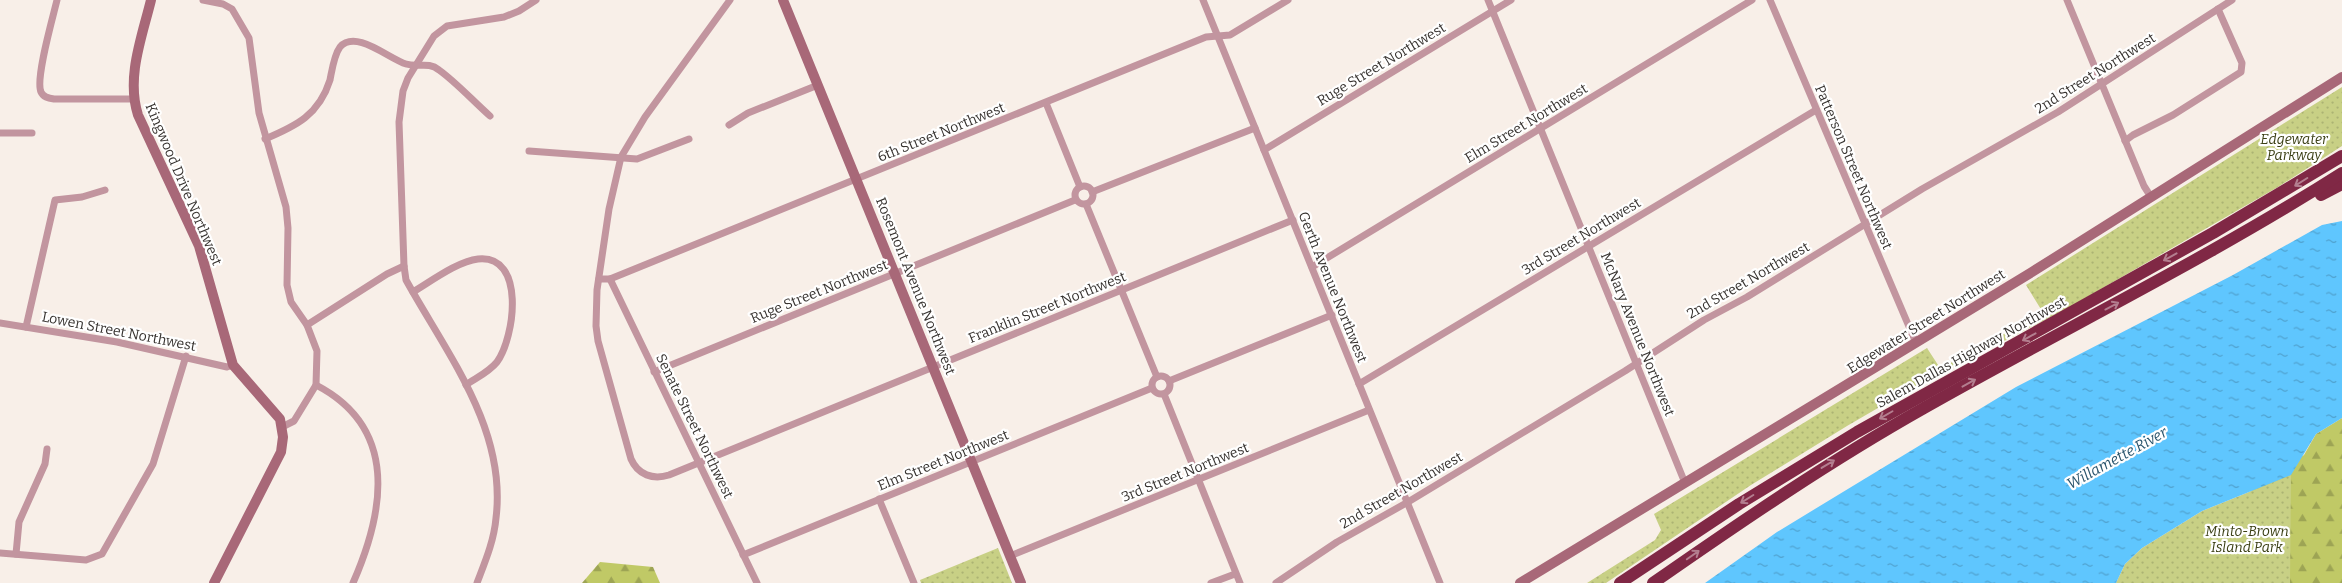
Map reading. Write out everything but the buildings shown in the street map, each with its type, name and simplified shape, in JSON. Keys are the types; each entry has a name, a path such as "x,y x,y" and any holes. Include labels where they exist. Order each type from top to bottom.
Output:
{"highway":[{"name":"Salem Dallas Highway Northwest","path":"1620,583 1739,504 1857,432 2213,233 2342,156"},
{"name":"Salem Dallas Highway Northwest","path":"1653,583 1774,498 1852,450 1998,367 2241,236 2342,173"},
{"path":"2241,236 2342,184"}],"street":[{"path":"57,0 41,71 39,83 41,92 45,97 54,99 133,99"},
{"name":"Kingwood Drive Northwest","path":"151,0 135,70 133,99 145,133 199,246 233,365 276,413 282,428"},
{"path":"203,0 224,2 232,9 249,38 265,139 286,207 288,228 287,285 291,302 307,325 316,350 316,385 294,421 282,428 281,452 214,583"},
{"path":"477,583 492,543 498,497 496,469 486,430 466,385 406,280 400,122 403,91 415,65 434,36 447,26 504,17 519,12 536,0"},
{"name":"Franklin Street Northwest","path":"730,0 645,117 621,157 609,208 596,308 598,341 634,466 646,475 662,477 700,463 1293,220"},
{"name":"Rosemont Avenue Northwest","path":"783,0 1021,583"},
{"name":"Gerth Avenue Northwest","path":"1203,0 1440,583"},
{"name":"6th Street Northwest","path":"599,279 610,279 1206,37 1230,35 1288,0"},
{"name":"McNary Avenue Northwest","path":"1488,0 1685,483"},
{"name":"Ruge Street Northwest","path":"1264,150 1511,0"},
{"name":"Elm Street Northwest","path":"1312,266 1752,0"},
{"name":"Patterson Street Northwest","path":"1770,0 1916,343"},
{"path":"2067,0 2125,141 2151,197"},
{"name":"2nd Street Northwest","path":"1276,583 1337,542 1408,502 1865,224 2102,84 2232,0"},
{"path":"2125,141 2133,135 2174,115 2241,72 2242,63 2218,10"},
{"path":"265,139 294,127 307,118 328,85 338,51 348,42 364,43 407,65 425,64 438,69 490,116"},
{"name":"Edgewater Street Northwest","path":"1520,583 1916,343 2342,78"},
{"path":"729,125 748,113 818,85"},
{"path":"1046,103 1080,187"},
{"name":"3rd Street Northwest","path":"1359,384 1816,110"},
{"path":"1092,192 1255,128"},
{"path":"0,133 32,133"},
{"path":"529,151 637,159 689,139"},
{"path":"1080,187 1089,187 1092,192 1091,202 1086,204 1078,203 1075,200 1076,190 1080,187"},
{"path":"26,326 55,200 82,197 105,190"},
{"name":"Ruge Street Northwest","path":"654,372 1075,200"},
{"path":"1086,204 1157,377"},
{"path":"413,292 463,263 476,259 497,261 508,274 512,294 508,339 496,362 466,385"},
{"path":"307,325 387,274 404,266"},
{"name":"Senate Street Northwest","path":"610,279 757,583"},
{"path":"1169,381 1332,315"},
{"name":"Lowen Street Northwest","path":"0,322 186,356 227,367 233,365"},
{"path":"0,553 86,560 102,554 153,464 186,356"},
{"path":"1164,394 1159,394 1152,388 1153,380 1161,376 1169,381"},
{"path":"1164,394 1168,390 1169,381"},
{"path":"316,385 340,399 363,424 370,442 377,471 376,520 371,540 353,583"},
{"name":"Elm Street Northwest","path":"743,555 1152,388"},
{"path":"1164,394 1240,583"},
{"name":"3rd Street Northwest","path":"1010,556 1369,410"},
{"path":"16,554 19,522 45,464 47,449"},
{"path":"879,500 914,583"},
{"path":"1211,583 1235,574"}],"green space":[{"name":"Edgewater Parkway","path":"2342,87 2342,146 2278,187 2068,308 1902,394 1847,426 1751,485 1606,583 1587,583 1655,540 1661,530 1654,514 1927,348 1940,368 1973,352 2042,311 2026,285"},
{"path":"2342,418 2342,583 2116,583 2304,455 2316,434"},
{"name":"Minto-Brown Island Park","path":"2291,475 2290,583 2116,583 2125,564 2142,548 2202,511"},
{"path":"998,548 1012,583 921,583 920,580"},
{"path":"600,562 653,567 660,583 582,583"}],"water":[{"name":"Willamette River","path":"2342,221 2342,418 2316,434 2291,475 2202,511 2142,548 2125,564 2116,583 1705,583 1777,532 2016,387 2233,275 2322,225"}]}
